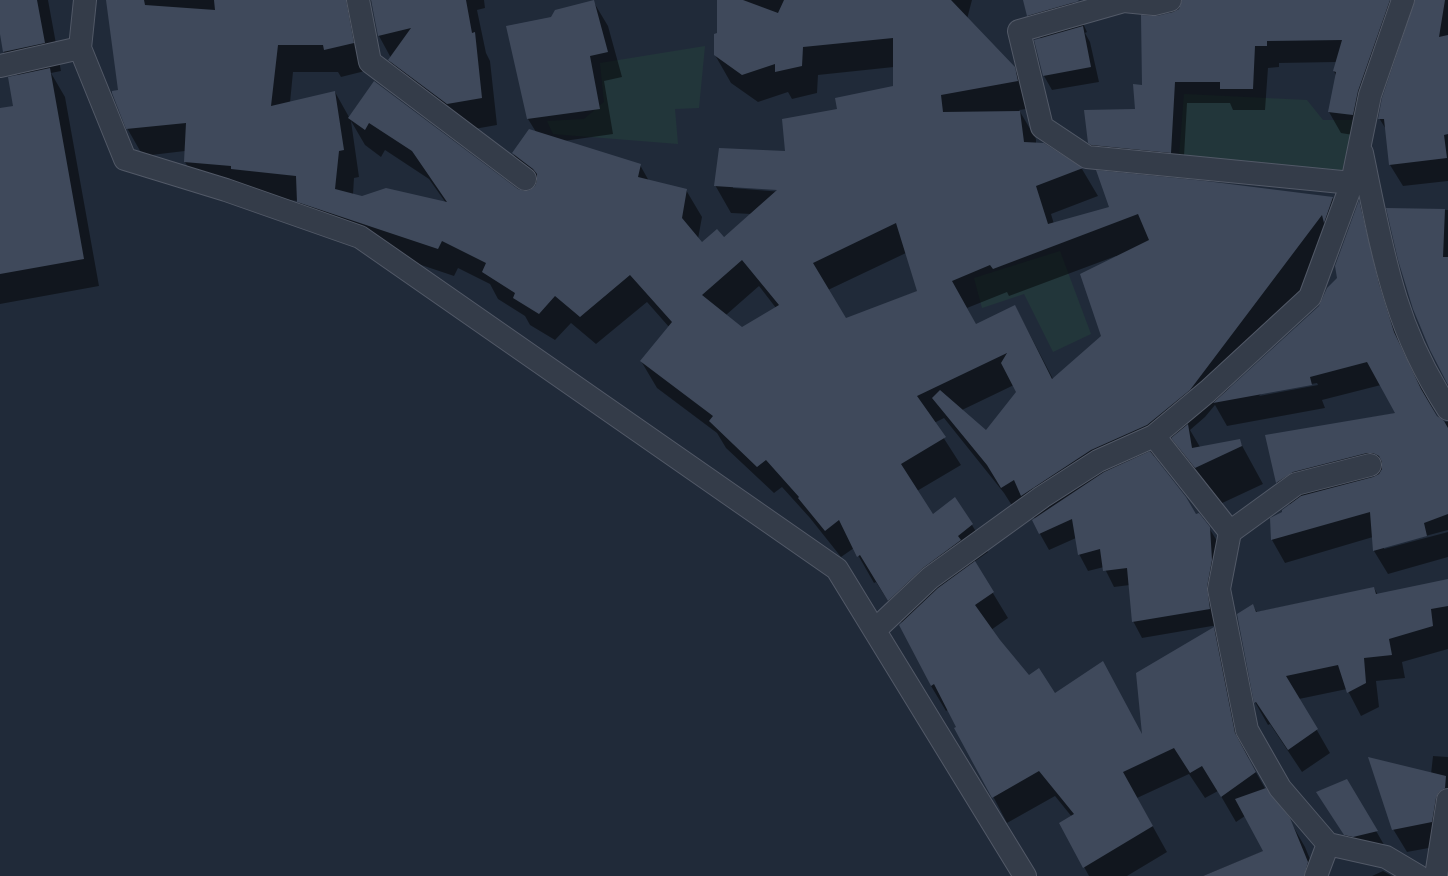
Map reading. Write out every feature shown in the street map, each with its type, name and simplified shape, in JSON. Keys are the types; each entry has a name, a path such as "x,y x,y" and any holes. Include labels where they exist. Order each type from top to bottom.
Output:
{"street":[{"path":"85,0 80,48 125,159 226,190 360,237 837,569 1025,876"},
{"path":"358,0 370,62 525,179"},
{"path":"1170,0 1154,4 1124,1 1019,31 1042,127 1087,157 1352,183"},
{"path":"875,630 930,578 1042,497 1098,461 1154,436 1208,390 1310,297 1352,183 1370,95 1403,0"},
{"path":"0,66 80,48"},
{"path":"1360,144 1379,233 1396,298 1408,332 1428,378 1448,410"},
{"path":"1154,436 1230,532"},
{"path":"1370,465 1296,484 1230,532 1219,589 1246,730 1280,788 1328,844 1386,858 1418,876"},
{"path":"1436,876 1448,800"},
{"path":"1316,876 1328,844"}],"green space":[{"path":"705,46 699,108 675,109 678,144 553,134 547,121 584,119 604,102 600,63"},
{"path":"1184,94 1307,100 1323,120 1353,120 1346,173 1179,157"},
{"path":"1060,251 1091,334 1053,352 1024,294 982,308 974,278"}],"building":[{"path":"0,0 37,0 45,43 3,52 0,34"},
{"path":"106,0 144,0 145,5 215,10 214,0 346,0 354,43 324,50 323,45 278,45 271,106 335,91 344,150 339,151 335,189 362,196 386,188 447,202 412,151 369,123 365,130 348,118 374,81 518,189 524,191 530,190 535,186 537,174 533,169 512,153 529,129 641,164 638,177 687,189 682,218 702,242 717,229 724,237 777,190 714,186 719,148 785,151 782,119 837,109 835,98 893,86 893,38 803,47 802,66 775,72 775,64 742,75 714,55 714,34 717,33 717,0 743,0 778,13 784,0 951,0 1015,67 1018,81 941,95 943,112 1020,111 1024,142 1044,143 1083,168 1036,186 1048,224 1109,207 1096,170 1206,181 1333,197 1324,223 1322,215 1190,390 1147,425 1091,450 1021,496 1014,480 1001,488 987,465 932,398 940,390 986,430 1016,392 1001,363 1007,353 917,396 946,437 901,464 933,514 955,497 973,524 958,536 961,540 923,568 888,601 860,555 857,557 839,520 825,531 798,498 799,497 766,460 757,467 709,421 713,416 640,361 672,322 630,275 580,317 555,296 539,314 513,298 515,293 482,272 486,263 442,241 438,249 297,202 296,176 231,169 231,166 184,162 186,123 126,129 112,93 112,91 118,90","holes":["1138,214 1149,240 1080,274 1101,336 1052,379 1015,305 976,324 952,281 990,265 993,269","896,223 917,291 846,318 813,263","742,260 779,305 742,327 702,295"]},
{"path":"371,0 466,0 472,33 475,32 482,98 447,104 388,60 411,28 378,36"},
{"path":"594,0 608,52 590,56 600,109 527,119 506,26 551,17 555,10"},
{"path":"1023,0 1078,0 1079,1 1027,16"},
{"path":"1182,0 1390,0 1358,91 1353,115 1328,112 1336,72 1333,71 1342,40 1267,41 1267,46 1255,46 1253,89 1220,89 1220,82 1175,82 1171,153 1091,145 1088,143 1084,110 1135,109 1133,84 1142,85 1141,15 1157,16 1173,12 1179,9"},
{"path":"1415,0 1445,0 1439,37 1448,35 1448,134 1444,135 1447,158 1389,165 1384,119 1378,119 1382,98"},
{"path":"1083,26 1091,67 1043,76 1034,40"},
{"path":"50,68 84,259 0,274 0,108 13,106 8,77"},
{"path":"1359,200 1379,284 1394,332 1421,389 1437,416 1444,421 1448,428 1448,514 1424,523 1427,536 1373,551 1370,512 1271,540 1270,518 1282,512 1282,510 1301,496 1373,477 1379,474 1382,469 1382,462 1379,456 1373,453 1367,453 1293,472 1276,483 1265,435 1395,413 1367,362 1310,377 1312,385 1213,403 1319,306 1327,288 1337,278 1335,266"},
{"path":"1386,208 1445,209 1443,257 1448,257 1448,385 1430,350 1413,309 1398,260"},
{"path":"1188,424 1192,448 1240,439 1242,446 1195,468 1171,438"},
{"path":"1150,451 1186,497 1196,514 1199,513 1210,527 1212,560 1207,587 1210,609 1132,622 1127,568 1103,571 1100,549 1078,555 1072,519 1039,534 1032,520 1104,472"},
{"path":"975,561 994,592 975,605 1000,640 1029,675 1039,668 1055,693 1103,661 1142,734 1136,673 1214,627 1235,733 1256,772 1221,797 1202,766 1190,773 1174,748 1123,772 1153,826 1083,868 1059,823 1074,814 1039,771 992,798 954,728 956,727 934,684 931,686 899,625 938,588"},
{"path":"1448,579 1448,606 1431,609 1433,626 1389,639 1392,655 1364,658 1366,683 1347,693 1338,665 1286,676 1318,729 1288,750 1256,702 1254,703 1237,614 1253,604 1256,612 1374,587 1376,594"},
{"path":"1368,757 1446,776 1445,788 1439,792 1436,798 1432,822 1392,830"},
{"path":"1347,779 1378,831 1353,837 1344,835 1316,792"},
{"path":"1266,788 1290,818 1308,862 1304,876 1203,876 1263,851 1235,799"}]}
